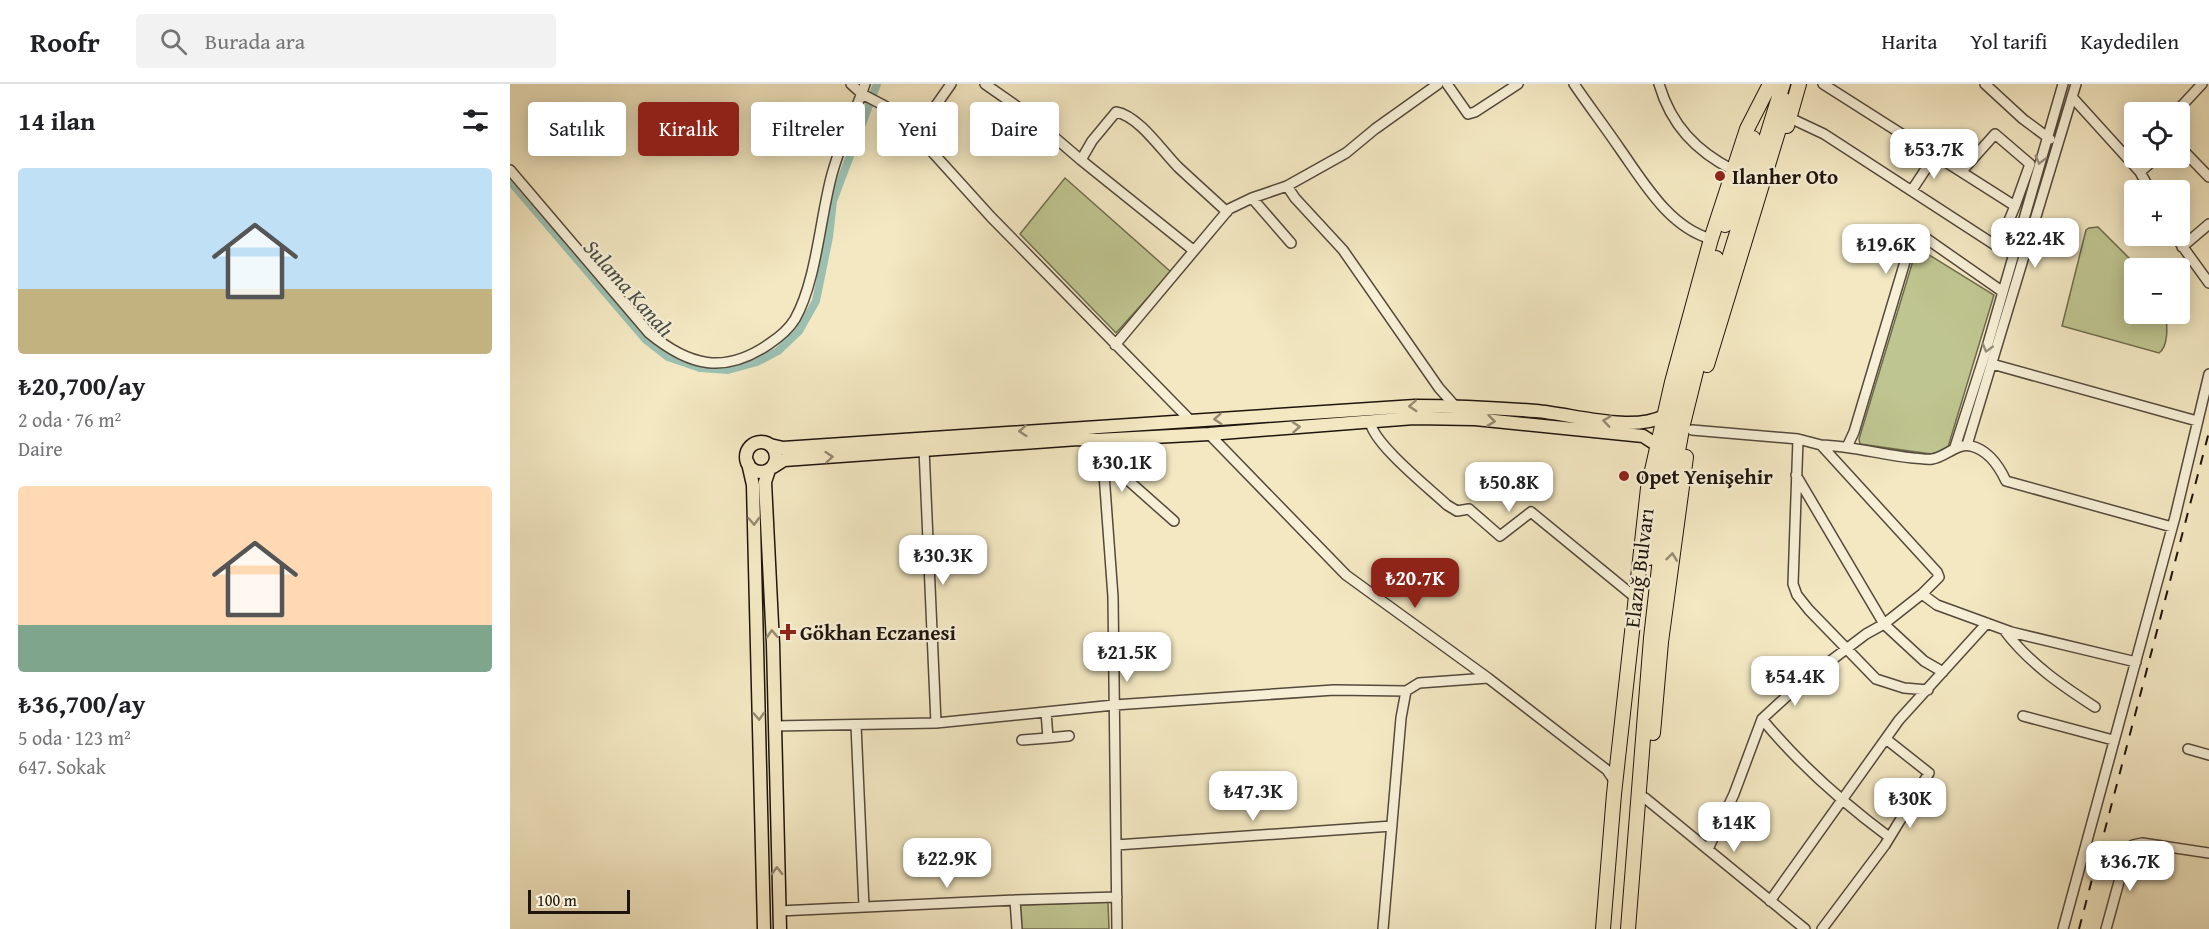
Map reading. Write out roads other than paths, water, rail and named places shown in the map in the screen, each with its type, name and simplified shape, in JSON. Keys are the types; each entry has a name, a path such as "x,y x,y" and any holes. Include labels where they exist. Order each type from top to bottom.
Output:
{"highway":[{"path":"1770,156 1784,137 1799,84"},
{"path":"1603,929 1615,782 1612,767 1636,598 1648,488 1664,416 1711,239 1747,129 1776,85"},
{"path":"1635,929 1645,798 1664,621 1687,453 1708,358 1782,119 1776,85"},
{"name":"Elazığ Bulvarı","path":"1612,929 1639,620 1669,437 1720,242 1776,85"},
{"name":"Elazığ Bulvarı","path":"1628,929 1651,638 1663,532 1683,424 1704,339 1776,85"}],"main road":[{"path":"764,929 753,496 747,454 752,446 760,442 783,448 1415,406 1538,411 1630,424 1653,422 1664,416"},
{"path":"748,464 759,472 784,460 1078,439 1209,434 1414,418 1475,419 1643,436 1657,446"},
{"path":"770,445 776,457 765,482 773,644 780,929"}],"street":[{"path":"851,84 878,102"},
{"path":"938,102 951,84"},
{"path":"985,84 1025,112 1193,250"},
{"path":"1115,345 1227,212 1252,198 1287,186 1346,153 1375,129 1438,84"},
{"path":"1447,84 1468,114 1475,112 1518,84"},
{"path":"1574,84 1664,208 1683,225 1702,237 1711,239"},
{"path":"1659,84 1667,108 1684,133 1708,156 1733,170"},
{"path":"1823,84 2015,206"},
{"path":"1985,84 2023,120 2059,146"},
{"path":"1967,445 2076,84"},
{"path":"1955,447 2003,292 2061,85"},
{"path":"2185,102 2200,85"},
{"path":"510,170 649,333 665,346 686,357 723,364 759,351 786,331 794,321 806,289 834,169 864,91"},
{"path":"2072,97 2140,172 2144,180"},
{"path":"1081,160 1092,141 1116,112 1121,113 1142,128 1227,212"},
{"path":"1790,117 1824,134 1912,189 1998,247 2030,164 1995,134 1962,171"},
{"path":"1912,189 1935,155"},
{"path":"936,156 991,217 1191,421"},
{"path":"2190,157 2209,177"},
{"path":"2140,172 2145,168"},
{"path":"1287,186 1295,198 1343,250 1438,388 1455,406"},
{"path":"1252,198 1291,243"},
{"path":"2209,224 2182,247 2209,283"},
{"path":"1847,447 1854,432 1910,245 1921,238 1927,239 2003,292"},
{"path":"1992,364 2197,421"},
{"path":"2063,929 2172,526 2209,374"},
{"path":"1370,421 1371,427 1386,448 1447,505 1457,511 1470,509 1500,536 1531,512 1636,598"},
{"path":"1692,430 1798,439 1821,445 1847,447 1900,457 1931,459 1944,455 1955,447 1967,445 1979,449 1992,459 2006,481 2172,526"},
{"path":"1209,434 1346,575 1612,767"},
{"path":"1798,439 1793,584 1797,595 1876,679 1904,688 1928,690"},
{"path":"1097,440 1121,474 1174,521"},
{"path":"1097,440 1104,474 1113,597 1117,929"},
{"path":"1708,849 1731,802 1762,719 1800,684 1866,633 1884,624 1938,579 1937,572 1821,445"},
{"path":"924,449 936,723"},
{"path":"1796,474 1884,624 1924,661 1943,672"},
{"path":"1922,594 1937,605 2003,629 2136,662"},
{"path":"1770,901 1899,720 1987,623"},
{"path":"2003,629 2017,648 2033,662 2056,681 2095,707"},
{"path":"774,726 936,723 1113,705 1334,690 1406,691 1419,683 1488,678"},
{"path":"1383,929 1401,718 1406,691"},
{"path":"1046,712 1048,738"},
{"path":"2023,716 2113,740"},
{"path":"1762,719 1793,754 1842,800 1889,837"},
{"path":"856,725 864,907"},
{"path":"1022,740 1069,736"},
{"path":"1822,929 1885,845 1929,773 1886,739"},
{"path":"2188,749 2209,755"},
{"path":"1645,798 1805,929"},
{"path":"1116,845 1392,826"},
{"path":"2106,929 2128,849 2133,844 2142,843 2209,853"},
{"path":"779,911 1117,897"},
{"path":"1015,900 1017,929"}],"waterway":[{"name":"Sulama Kanalı","path":"510,181 645,339 668,357 700,368 728,370 757,362 778,351 799,331 816,301 829,237 833,201 877,84"}],"railway":[{"path":"2079,929 2209,432"}],"place":[{"name":"Ilanher Oto","path":"1720,176"},
{"name":"Opet Yenişehir","path":"1624,476"},
{"name":"Gökhan Eczanesi","path":"788,632"}]}
